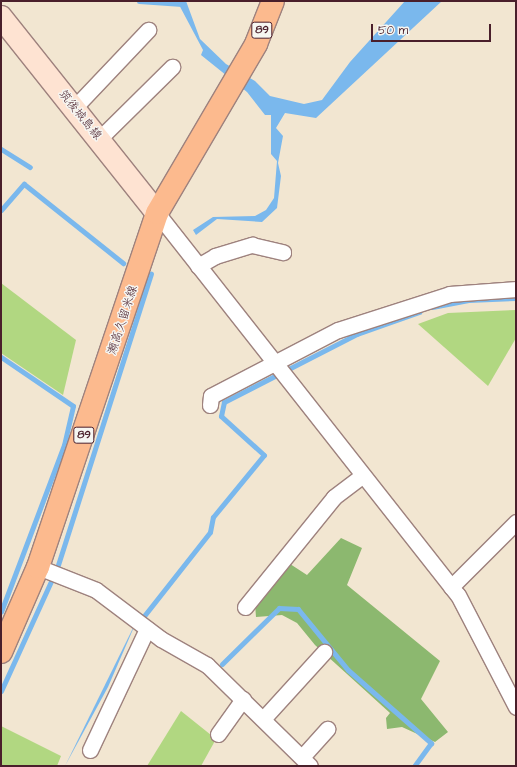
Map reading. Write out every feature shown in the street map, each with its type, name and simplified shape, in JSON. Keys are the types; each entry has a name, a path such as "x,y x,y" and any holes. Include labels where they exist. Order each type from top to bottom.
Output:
{"main road":[{"name":"瀬高久留米線","path":"1,652 38,567 157,213 228,88 248,57 273,1"}],"street":[{"name":"筑後城島線","path":"1,18 157,213"},
{"path":"74,108 148,30"},
{"path":"99,139 172,67"},
{"path":"157,213 451,587 516,707"},
{"path":"198,266 215,256 252,245 283,252"},
{"path":"210,405 211,396 338,330 438,297 516,289"},
{"path":"245,607 334,497 363,475"},
{"path":"451,587 516,522"},
{"path":"38,567 96,590 147,629 207,665 306,762 327,729"},
{"path":"90,750 147,629"},
{"path":"263,719 324,652"},
{"path":"218,734 243,700"}],"green space":[{"path":"1,283 76,340 63,395 1,353"},
{"path":"516,310 516,338 488,386 418,324 448,313"},
{"path":"341,538 362,548 347,585 440,661 421,699 448,732 435,742 402,727 387,729 386,718 390,713 315,645 297,623 282,615 256,617 255,604 287,562 307,575"},
{"path":"181,711 216,739 201,766 147,766"},
{"path":"1,726 61,756 57,766 1,766"}],"water":[{"path":"177,1 186,1 200,39 226,64 255,81 270,96 304,104 322,100 350,62 405,1 442,1 316,118 285,113 276,128 283,136 278,163 281,176 277,208 262,222 217,219 196,235 193,230 213,217 255,216 266,210 274,198 277,161 271,154 271,115 265,115 247,92 201,55 203,50"},
{"path":"134,627 108,687 65,766 133,628"}],"waterway":[{"path":"139,1 182,4"},
{"path":"1,149 30,167"},
{"path":"1,210 24,184 123,263"},
{"path":"57,568 151,274"},
{"path":"432,307 468,300 516,298"},
{"path":"140,621 210,532 213,517 264,455 221,416 224,402 357,334 419,312"},
{"path":"1,357 73,406 64,445 1,612"},
{"path":"1,691 52,579"},
{"path":"222,664 279,608 298,609 348,670 431,743 414,766"}]}
